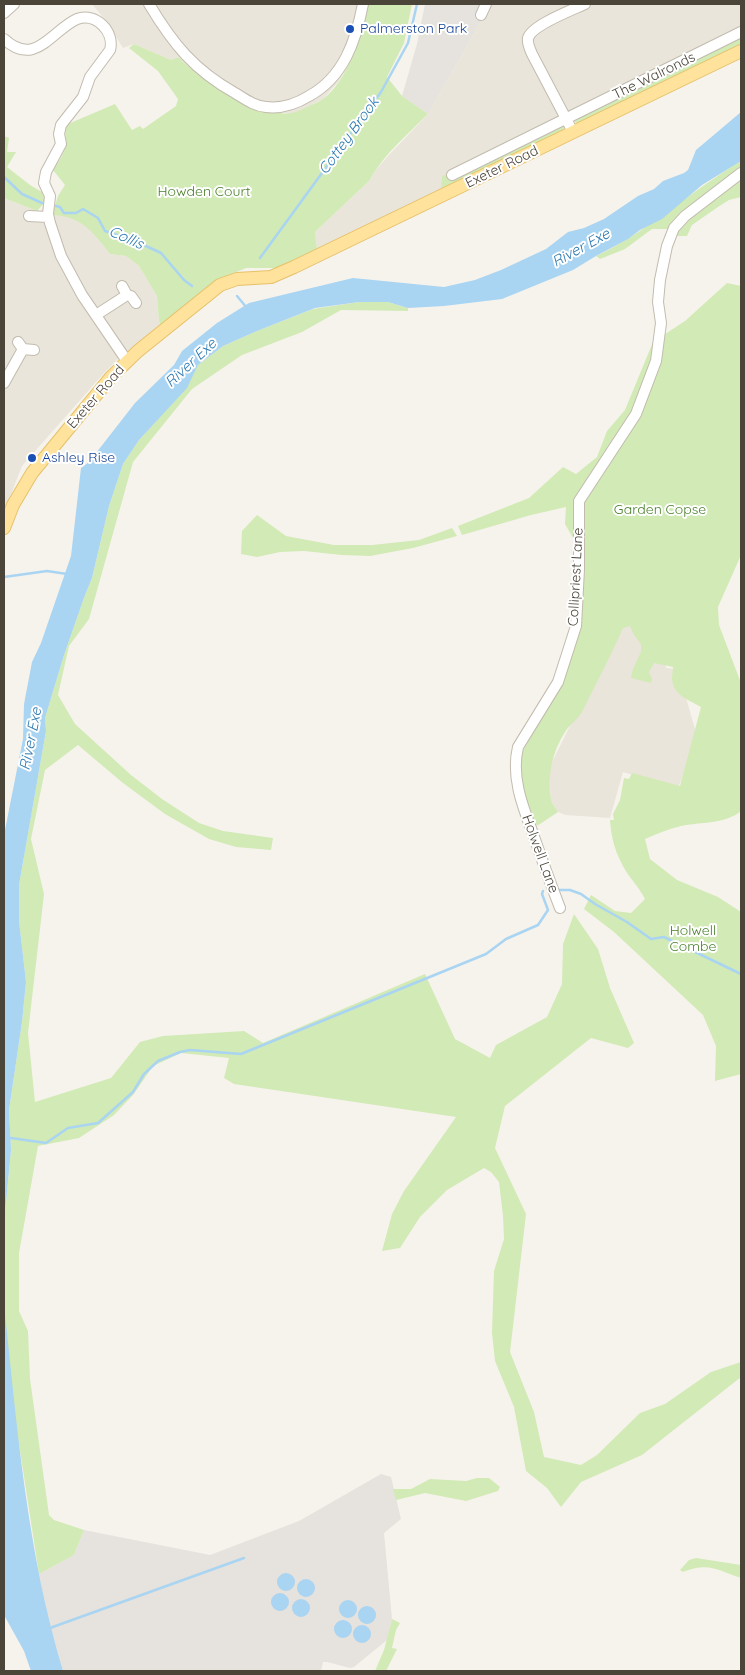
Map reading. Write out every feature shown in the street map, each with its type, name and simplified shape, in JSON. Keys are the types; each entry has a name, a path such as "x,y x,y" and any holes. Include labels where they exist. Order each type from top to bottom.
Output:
{"main road":[{"name":"Exeter Road","path":"5,521 32,473 110,376 206,294 228,281 271,277 741,51"}],"street":[{"path":"4,13 14,4"},
{"path":"149,4 175,45 199,69 221,86 253,104 275,108 300,101 316,93 334,77 354,41 363,4"},
{"path":"480,14 486,4"},
{"path":"573,132 532,54 528,39 531,33 541,25 585,4"},
{"path":"4,39 15,47 33,49 42,46 76,20 88,18 98,22 110,36 110,50 90,77 83,97 61,125 59,134 61,144 44,177 44,183 50,196 48,217 66,266 82,295 127,361"},
{"name":"The Walronds","path":"452,175 741,32"},
{"name":"Collipriest Lane","path":"521,800 516,773 518,747 558,682 576,626 579,569 578,501 636,414 656,360 662,323 658,302 660,280 667,246 674,228 685,216 741,173"},
{"path":"29,216 48,217"},
{"path":"96,314 124,290 136,303"},
{"path":"4,383 21,345 34,350"},
{"name":"Holwell Lane","path":"521,800 560,908"}],"shaded area":[{"name":"Palmerston Park","path":"92,4 367,4 356,50 339,81 323,99 296,113 281,113 253,107 215,88 179,57 171,60 134,44 123,48 106,21"},
{"path":"425,4 491,4 428,114 402,96 417,44"},
{"path":"491,4 741,4 741,29 443,176 441,190 317,249 315,232 370,180 388,156 428,114"},
{"path":"4,198 37,211 52,215 69,216 81,221 94,233 110,254 126,256 139,266 157,296 161,327 119,358 104,373 22,466 4,512"},
{"path":"621,614 662,634 666,668 678,669 698,740 678,788 623,772 610,818 565,815 558,812 551,801 550,766 607,652"},
{"path":"381,1474 391,1477 401,1519 384,1533 392,1619 387,1640 354,1667 350,1668 323,1662 321,1671 63,1671 50,1628 39,1574 74,1555 84,1530 210,1555 299,1521"}],"green space":[{"name":"Howden Court","path":"367,4 412,4 404,43 387,77 402,96 428,114 381,162 370,180 315,232 317,249 283,268 246,268 222,278 161,327 157,296 139,266 126,256 110,254 98,238 79,222 63,216 52,215 58,196 65,185 53,170 65,147 65,131 68,124 115,104 132,130 140,126 143,129 176,106 178,99 158,71 129,48 134,44 171,60 179,57 216,87 240,101 266,110 284,113 298,111 323,99 340,81 347,69 362,29"},
{"path":"741,35 741,46 578,124 574,121"},
{"path":"561,126 564,127 563,133 441,190 442,176"},
{"path":"4,136 9,138 7,152 16,152 7,167 42,192 45,202 37,211 4,198"},
{"path":"741,161 741,197 729,200 692,225 687,236 678,236 670,229 652,229 625,249 600,259 596,256 634,235"},
{"name":"Garden Copse","path":"727,283 741,286 741,555 718,607 719,625 741,683 741,811 728,818 681,826 645,839 650,859 677,880 718,897 741,912 741,1074 715,1081 716,1046 703,1015 614,932 584,909 591,895 615,911 631,913 645,899 626,872 619,857 613,841 610,820 614,820 613,814 620,800 624,778 629,779 632,773 680,786 701,707 677,692 672,680 673,667 654,663 649,672 652,679 651,683 631,678 641,652 641,644 630,626 623,628 582,712 565,732 554,756 550,773 550,790 552,802 558,812 537,826 524,794 520,771 520,756 562,683 579,633 584,539 573,538 565,524 566,507 462,535 458,526 529,498 563,467 576,474 597,457 607,431 625,410 653,342 685,321"},
{"path":"359,302 388,302 408,308 408,311 341,310 302,332 242,355 192,389 133,462 89,619 69,646 58,695 75,724 131,775 162,799 199,823 223,831 273,838 271,850 236,847 209,839 165,814 123,783 78,745 45,770 31,839 44,894 28,1033 35,1102 111,1078 140,1042 163,1036 244,1031 263,1043 425,974 455,1039 490,1058 496,1045 547,1017 562,984 563,944 574,914 598,949 610,988 634,1043 628,1048 591,1038 505,1106 495,1148 526,1214 510,1352 534,1412 544,1457 581,1465 597,1455 640,1413 665,1404 711,1372 741,1362 741,1377 642,1455 581,1482 561,1507 547,1488 526,1471 514,1407 495,1361 492,1333 494,1271 504,1239 499,1182 491,1172 484,1168 447,1190 420,1217 400,1248 382,1251 392,1214 404,1191 456,1117 234,1084 224,1078 229,1058 181,1053 153,1066 133,1095 114,1115 79,1138 38,1146 19,1253 19,1311 28,1331 30,1379 49,1515 54,1520 84,1530 74,1555 39,1574 14,1412 4,1304 4,1223 11,1150 9,1110 26,982 19,921 19,885 46,731 45,718 64,655 92,578 109,506 123,464 139,440 186,388 198,365 223,346 313,309"},
{"path":"257,515 286,536 334,545 372,545 419,540 452,528 457,536 413,548 370,556 304,551 280,552 257,557 241,554 242,531"},
{"path":"477,1478 489,1478 500,1487 498,1491 466,1501 425,1493 396,1500 393,1489 411,1489 430,1479 466,1481"},
{"path":"696,1558 741,1565 741,1578 707,1567 683,1572 680,1570 689,1560"},
{"path":"392,1619 400,1623 396,1630 392,1648 397,1649 386,1671 375,1671 384,1650"}],"water":[{"name":"River Exe","path":"741,112 741,161 702,185 662,219 640,230 628,239 573,270 502,299 408,308 388,302 359,302 315,308 223,346 198,365 187,388 139,440 123,464 109,506 92,578 64,655 45,718 46,731 19,885 19,921 26,982 9,1110 11,1150 4,1223 4,835 23,739 24,704 32,662 41,643 71,556 81,468 89,462 135,403 174,365 182,351 217,323 249,303 353,278 444,287 475,280 501,270 546,249 568,232 584,228 604,219 638,196 654,189 663,181 684,173 688,170 696,150"},
{"path":"4,1304 19,1443 32,1535 40,1581 63,1671 31,1671 24,1651 4,1615"},
{"path":"286,1573 294,1578 295,1582 290,1590 286,1591 278,1586 277,1582 282,1574"},
{"path":"306,1579 314,1584 315,1588 310,1596 306,1597 298,1592 297,1588 302,1580"},
{"path":"280,1593 288,1598 289,1602 284,1610 280,1611 272,1606 271,1602 276,1594"},
{"path":"301,1599 309,1604 310,1608 305,1616 301,1617 293,1612 292,1608 297,1600"},
{"path":"348,1600 356,1605 357,1609 352,1617 348,1618 340,1613 339,1609 344,1601"},
{"path":"367,1606 375,1611 376,1615 371,1623 367,1624 359,1619 358,1615 363,1607"},
{"path":"343,1620 351,1625 352,1629 347,1637 343,1638 335,1633 334,1629 339,1621"},
{"path":"362,1625 370,1630 371,1634 366,1642 362,1643 354,1638 353,1634 358,1626"}],"waterway":[{"name":"Cottey Brook","path":"260,258 381,92 408,43 417,4"},
{"name":"Collis","path":"4,177 22,194 42,203"},
{"name":"Collis","path":"56,206 60,207 64,213 76,213 83,209 98,218 105,231 135,241 161,253 184,280 192,286"},
{"name":"Cottey Brook","path":"237,296 247,308"},
{"path":"4,577 47,571 67,574"},
{"path":"559,890 570,890 581,894 651,939 664,937 741,974"},
{"path":"4,1137 46,1143 68,1128 98,1123 133,1092 144,1074 158,1061 190,1050 241,1054 486,954 506,939 538,925 548,910 542,894 543,891"},
{"path":"50,1628 244,1558"}],"place":[{"name":"Palmerston Park","path":"350,29"},
{"name":"Ashley Rise","path":"32,458"}],"park label":[{"name":"Holwell Combe","path":"693,940"}]}
